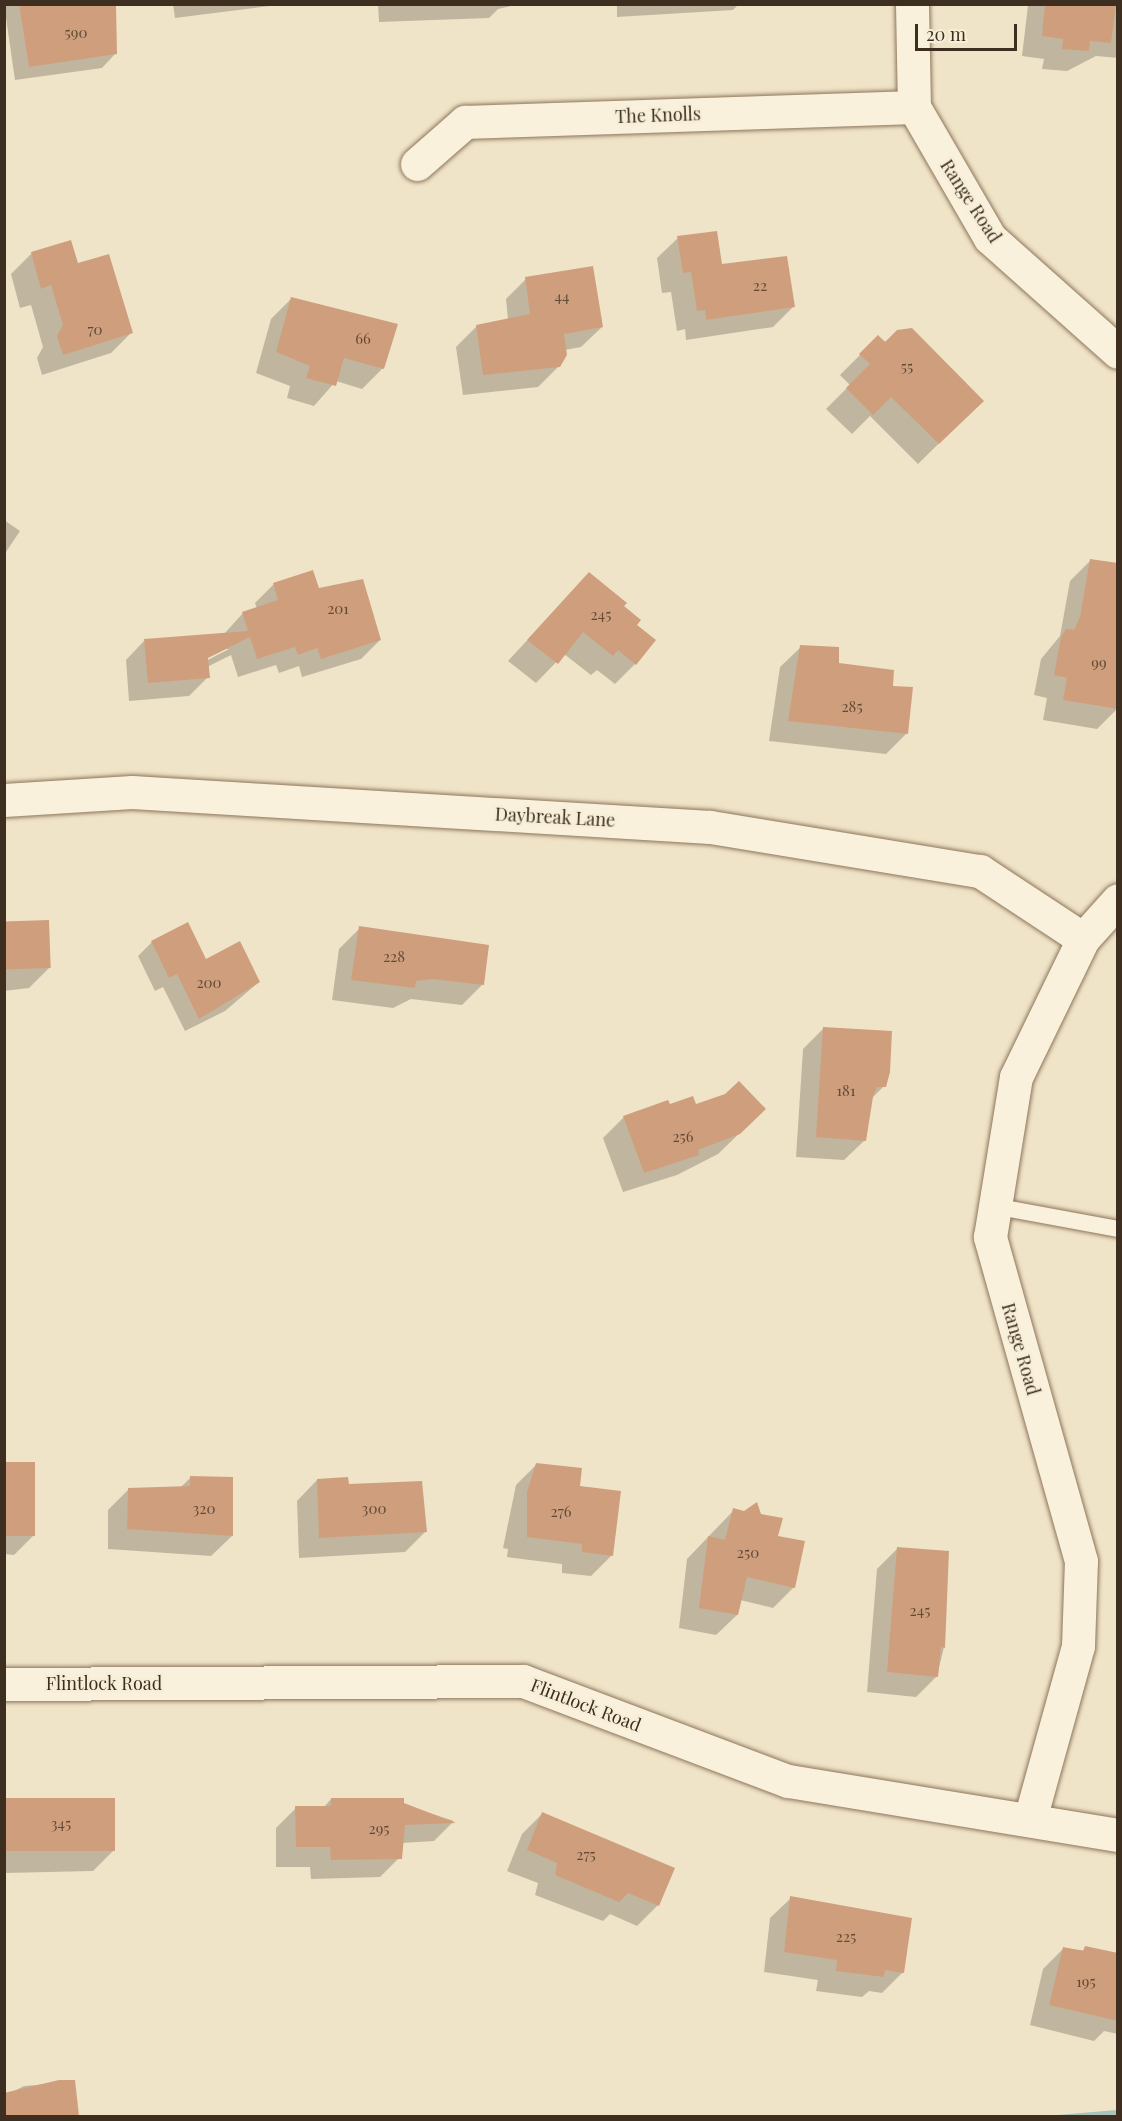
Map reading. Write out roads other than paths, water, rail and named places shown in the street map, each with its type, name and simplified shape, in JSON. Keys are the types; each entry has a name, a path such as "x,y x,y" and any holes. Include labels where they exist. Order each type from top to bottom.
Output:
{"street":[{"name":"Range Road","path":"912,4 914,107 990,238 1118,352"},
{"name":"The Knolls","path":"417,164 465,122 914,107"},
{"name":"Daybreak Lane","path":"4,800 132,792 710,827 980,871 1083,939"},
{"name":"Range Road","path":"1030,1819 1078,1646 1081,1562 990,1237 1016,1077 1083,939 1118,900"},
{"name":"Flintlock Road","path":"4,1684 523,1681 788,1781 1118,1835"}],"lane":[{"path":"994,1206 1118,1229"}],"water":[{"path":"1117,2110 1117,2116 1045,2116"}]}
